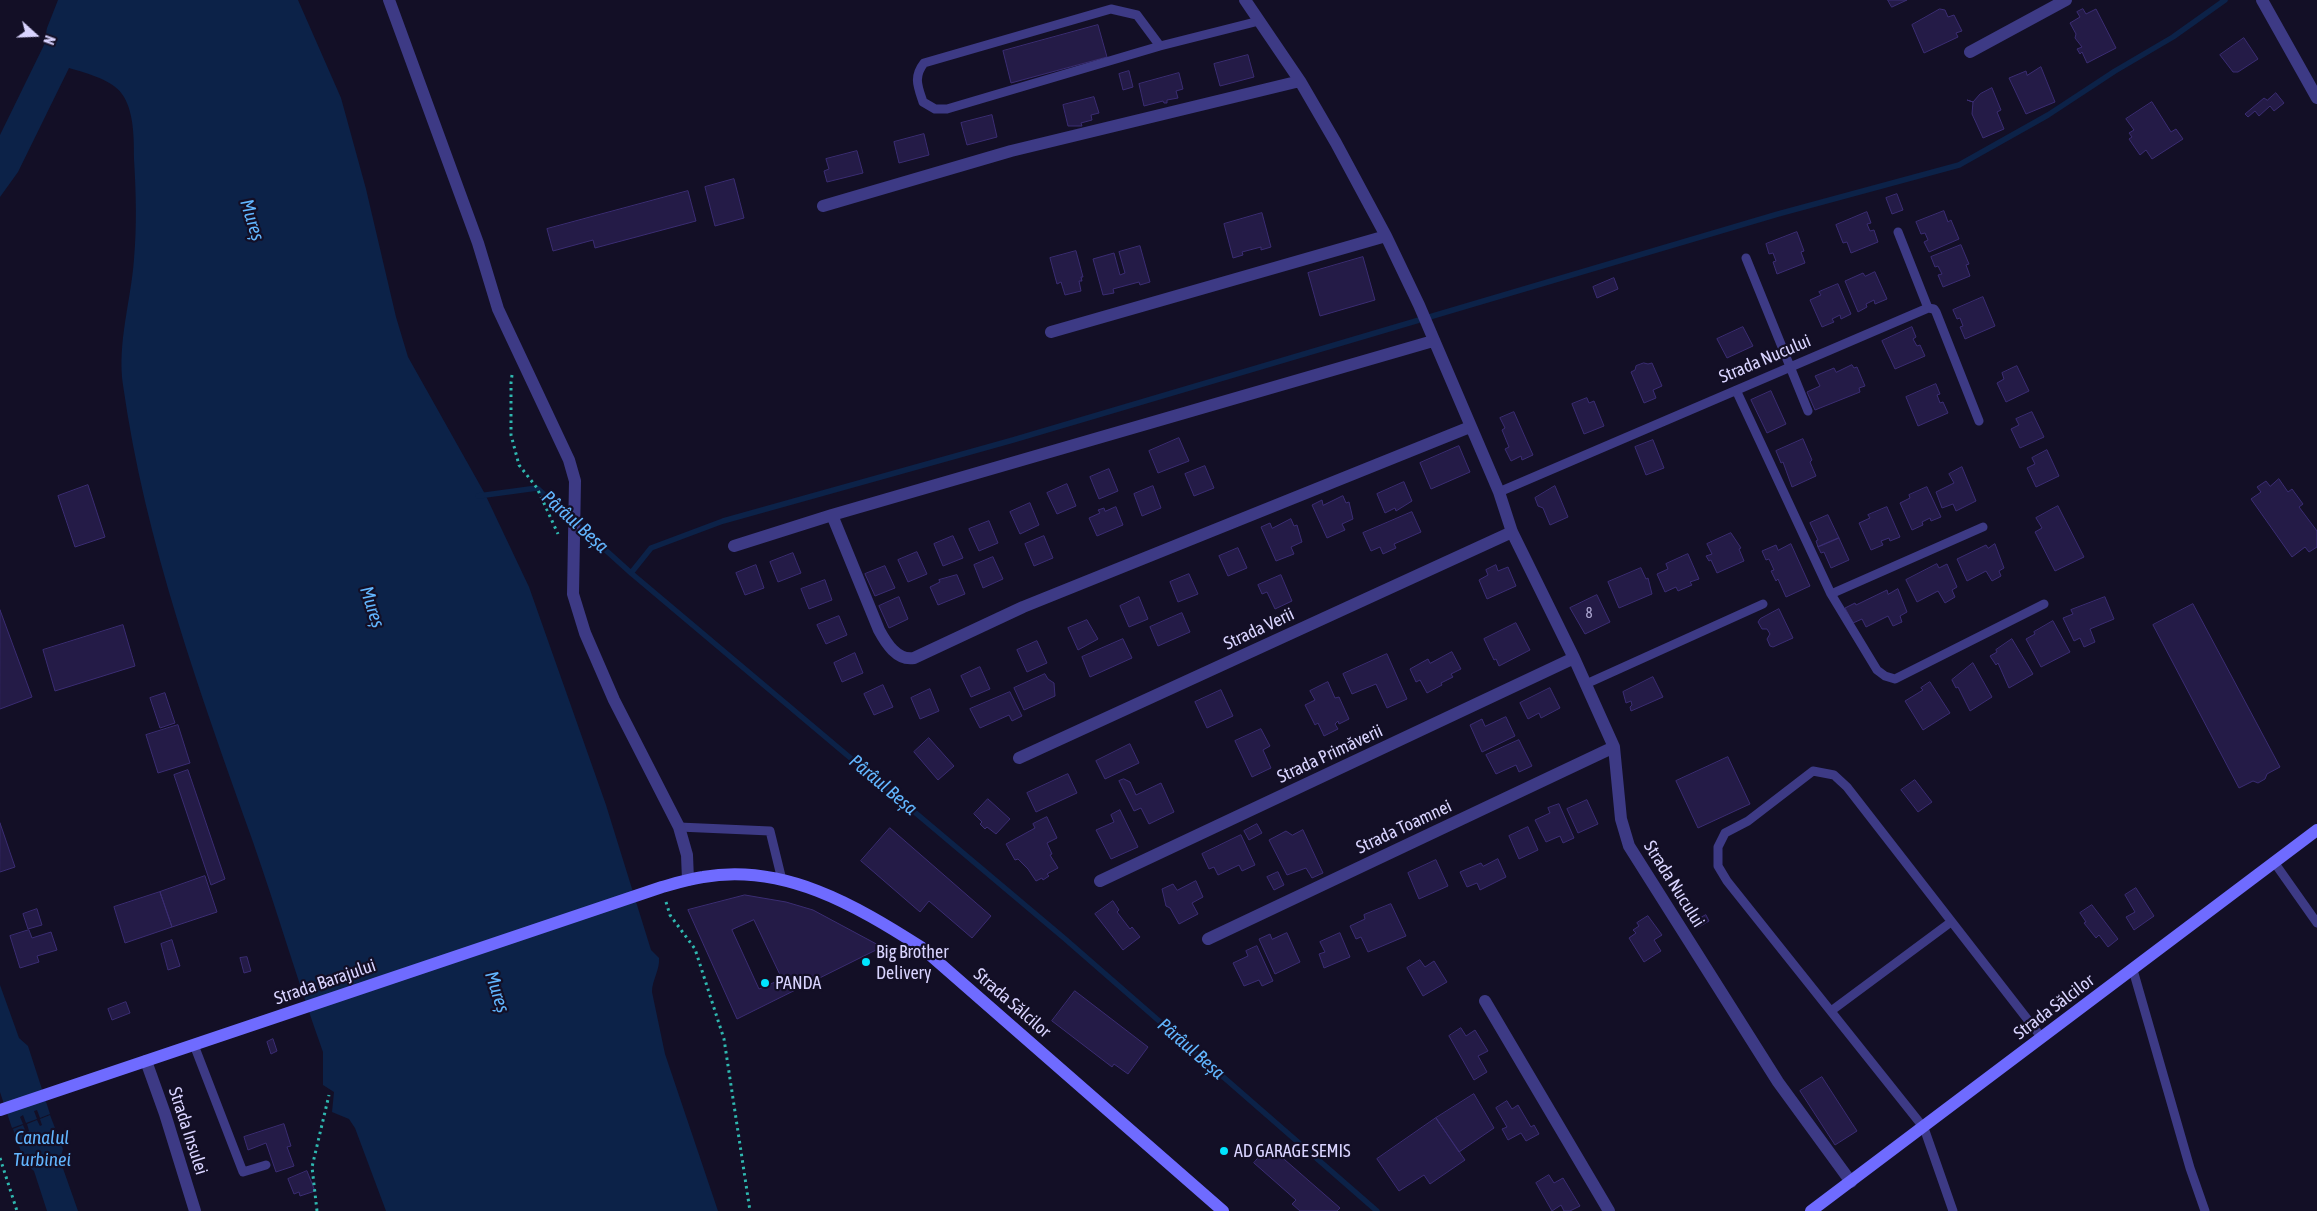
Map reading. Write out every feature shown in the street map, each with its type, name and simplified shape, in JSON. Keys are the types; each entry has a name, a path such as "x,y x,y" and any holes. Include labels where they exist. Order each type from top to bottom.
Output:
{"main road":[{"name":"Strada Sălcilor","path":"1811,1211 1924,1128 2317,830"},
{"name":"Strada Sălcilor","path":"688,880 705,876 753,875 782,880 810,887 867,913 920,946 1223,1211"},
{"name":"Strada Barajului","path":"0,1110 662,887 688,880"}],"street":[{"path":"389,0 478,243 498,309 570,460 575,481 573,594 585,633 614,700 679,827 687,855 688,880"},
{"name":"Strada Nucului","path":"1245,0 1300,81 1336,143 1386,236 1419,305 1430,335 1499,492 1512,532 1574,658 1614,748 1621,819 1629,846 1778,1082 1851,1182"},
{"path":"1970,52 2066,0"},
{"path":"2262,0 2317,98"},
{"path":"824,206 1011,151 1300,81"},
{"path":"1051,332 1386,236"},
{"path":"734,546 1430,335"},
{"path":"832,515 878,630 887,644 908,659 914,658 1023,607 1470,427"},
{"name":"Strada Verii","path":"1019,758 1512,532"},
{"name":"Strada Primăverii","path":"1100,881 1574,658"},
{"name":"Strada Toamnei","path":"1208,938 1614,748"},
{"path":"1485,1001 1609,1211"},
{"name":"Strada Insulei","path":"146,1061 196,1211"}],"lane":[{"path":"1160,46 1137,15 1111,9 924,63 917,72 916,82 924,102 935,109 946,109 1160,46 1259,21"},
{"path":"1898,232 1928,308 1934,309 1936,312 1979,421"},
{"path":"1746,258 1808,411"},
{"name":"Strada Nucului","path":"1499,492 1928,308"},
{"path":"1736,390 1832,594 1877,670 1885,676 1895,679 2044,604"},
{"path":"1832,594 1983,527"},
{"path":"1586,684 1763,604"},
{"path":"1954,1211 1924,1128 1727,881 1718,866 1718,847 1725,833 1748,821 1813,772 1834,774 1847,787 2042,1038"},
{"path":"679,827 770,831 782,880"},
{"path":"2274,862 2317,923"},
{"path":"1831,1011 1951,922"},
{"path":"2133,970 2190,1168 2205,1211"},
{"path":"194,1045 243,1172 266,1165"}],"path":[{"path":"518,350 511,383 511,435 519,465 537,488 561,540"},
{"path":"662,887 670,915 695,950 724,1039 750,1211"},
{"path":"317,1211 312,1168 329,1094"},
{"path":"0,1158 17,1211"}],"water":[{"name":"Mureș","path":"58,0 298,0 341,98 366,189 396,317 408,357 485,494 529,587 606,805 651,950 659,958 652,992 665,1054 718,1211 386,1211 355,1128 349,1119 332,1112 334,1092 323,1085 323,1052 262,868 194,673 176,616 145,502 133,444 122,369 123,338 135,247 136,209 133,127 130,111 120,91 100,78 69,68 18,172 0,197 0,135 44,45 47,28"},
{"path":"0,985 19,1038 28,1046 50,1114 40,1118 37,1110 34,1111 37,1119 26,1123 23,1115 20,1117 23,1124 12,1128 0,1092"},
{"name":"Canalul Turbinei","path":"50,1115 63,1149 60,1160 78,1211 47,1211 34,1171 25,1163 13,1129 23,1125 26,1132 29,1131 27,1124 37,1120 40,1126 42,1125 40,1119"}],"building":[{"path":"1888,0 1907,0 1892,7"},
{"path":"1940,9 1945,10 1948,17 1954,15 1962,31 1956,33 1958,37 1924,53 1912,25"},
{"path":"2083,9 2086,14 2096,9 2116,48 2087,63 2082,52 2080,54 2077,49 2082,47 2075,38 2076,34 2070,23 2080,17 2077,12"},
{"path":"1098,25 1107,57 1011,83 1003,51"},
{"path":"2244,38 2258,59 2238,72 2233,72 2220,55"},
{"path":"1248,55 1254,77 1220,86 1214,64"},
{"path":"2041,67 2055,102 2026,114 2009,78 2026,71 2027,75"},
{"path":"1129,71 1133,87 1123,90 1119,74"},
{"path":"1179,73 1183,89 1176,91 1178,98 1167,100 1167,103 1163,101 1144,106 1139,84"},
{"path":"1992,88 2001,110 1997,112 2004,129 1983,138 1972,114 1973,102 1980,94"},
{"path":"2276,93 2284,103 2274,111 2270,106 2259,116 2255,111 2248,117 2245,114 2264,98 2267,100"},
{"path":"1094,97 1099,113 1091,115 1092,120 1081,123 1082,126 1068,126 1063,105"},
{"path":"2152,102 2171,132 2176,129 2183,139 2152,159 2146,150 2140,155 2129,139 2132,137 2129,133 2134,130 2126,119"},
{"path":"992,115 997,137 967,145 961,123"},
{"path":"924,134 929,155 899,163 894,142"},
{"path":"857,151 863,173 827,182 824,171 829,169 826,159"},
{"path":"734,179 744,218 715,226 705,187"},
{"path":"688,191 696,221 595,248 593,240 553,251 547,229"},
{"path":"1897,194 1903,210 1892,214 1886,198"},
{"path":"1944,211 1948,222 1951,220 1959,239 1929,252 1924,242 1928,240 1925,233 1921,234 1916,222"},
{"path":"1867,212 1871,223 1867,224 1870,231 1874,230 1878,242 1851,253 1847,242 1843,243 1836,225"},
{"path":"1262,213 1271,247 1261,250 1261,247 1242,252 1243,255 1233,258 1224,224"},
{"path":"1797,232 1804,251 1801,252 1805,263 1777,274 1773,262 1776,261 1773,253 1769,254 1766,244"},
{"path":"1961,245 1969,264 1966,265 1970,276 1943,287 1938,275 1942,274 1938,266 1935,267 1931,257"},
{"path":"1140,246 1150,282 1140,285 1139,282 1113,289 1114,293 1103,295 1093,259 1114,253 1120,275 1125,273 1119,252"},
{"path":"1076,251 1083,277 1081,277 1082,281 1079,281 1081,291 1065,295 1061,282 1057,284 1050,258"},
{"path":"1363,257 1375,300 1320,316 1308,273"},
{"path":"1875,272 1887,299 1875,304 1874,300 1866,304 1867,307 1858,312 1845,281 1863,273 1865,276"},
{"path":"1614,278 1618,289 1597,298 1593,287"},
{"path":"1838,284 1851,314 1841,319 1840,315 1832,319 1834,322 1822,327 1810,300 1821,295 1819,292"},
{"path":"1983,297 1995,326 1965,339 1960,327 1963,326 1960,318 1957,319 1953,310"},
{"path":"1743,327 1753,346 1727,358 1717,339"},
{"path":"1912,327 1916,337 1913,339 1917,346 1920,345 1925,356 1895,369 1882,341"},
{"path":"1652,363 1662,386 1653,390 1656,398 1644,403 1631,372 1635,370 1636,366"},
{"path":"1852,365 1854,368 1857,367 1865,386 1859,388 1860,392 1815,410 1807,392 1820,386 1815,376 1834,368 1836,372"},
{"path":"2017,366 2029,391 2006,402 1997,383 2004,379 2002,373"},
{"path":"1936,384 1940,394 1937,395 1940,403 1943,402 1948,413 1918,426 1906,397"},
{"path":"1771,391 1786,424 1767,433 1751,400"},
{"path":"1587,398 1589,403 1594,401 1604,426 1584,434 1572,404"},
{"path":"1514,412 1533,455 1522,460 1521,456 1511,461 1505,449 1509,447 1502,430 1505,428 1500,418"},
{"path":"2032,412 2044,437 2020,448 2011,429 2019,425 2016,419"},
{"path":"1179,438 1189,461 1158,473 1149,451"},
{"path":"1803,439 1812,460 1810,462 1816,476 1792,487 1783,462 1781,463 1776,451"},
{"path":"1653,440 1664,468 1646,475 1635,447"},
{"path":"1459,446 1470,472 1431,489 1420,463"},
{"path":"2047,450 2059,476 2036,487 2027,468 2035,464 2032,458"},
{"path":"1205,466 1214,488 1194,496 1185,474"},
{"path":"1962,467 1976,501 1956,511 1953,504 1942,508 1936,492 1954,483 1949,474"},
{"path":"1109,469 1118,491 1099,499 1090,477"},
{"path":"2279,479 2288,492 2292,489 2303,504 2299,507 2317,531 2317,547 2309,552 2305,547 2292,557 2251,499 2261,492 2257,487 2266,481 2270,486"},
{"path":"1404,482 1412,501 1396,511 1395,508 1385,513 1377,494"},
{"path":"1067,484 1076,506 1057,514 1047,493"},
{"path":"88,485 105,537 75,547 58,496"},
{"path":"1153,486 1161,508 1142,516 1134,494"},
{"path":"1555,486 1568,517 1550,525 1543,508 1538,506 1535,498"},
{"path":"1927,487 1941,517 1931,521 1930,518 1922,522 1923,525 1912,530 1900,503 1910,498 1909,495"},
{"path":"1343,496 1346,503 1349,502 1353,519 1342,524 1345,530 1327,538 1312,505 1322,500 1323,505"},
{"path":"1030,503 1039,525 1020,534 1010,512"},
{"path":"2058,506 2084,557 2055,571 2035,532 2042,528 2036,518"},
{"path":"1116,507 1123,525 1097,536 1089,518 1100,513 1098,510 1104,508 1105,511"},
{"path":"1887,507 1900,537 1890,541 1889,538 1881,541 1883,545 1871,550 1859,523 1870,518 1868,515"},
{"path":"1412,512 1421,532 1394,544 1396,548 1383,554 1380,547 1371,551 1363,533"},
{"path":"1828,515 1839,538 1818,547 1816,541 1818,540 1810,523"},
{"path":"1291,519 1294,526 1297,525 1302,542 1291,547 1294,554 1276,561 1261,527 1270,523 1272,528"},
{"path":"989,521 998,543 979,551 969,529"},
{"path":"1731,533 1741,548 1739,549 1744,561 1717,573 1711,560 1709,561 1706,556 1712,554 1707,544"},
{"path":"953,536 963,558 943,566 934,544"},
{"path":"1044,536 1053,558 1034,566 1025,544"},
{"path":"1839,538 1849,560 1831,568 1824,552 1821,553 1818,547"},
{"path":"1791,544 1810,586 1786,597 1778,579 1776,581 1771,571 1774,570 1769,559 1766,560 1762,551 1776,545 1778,550"},
{"path":"1995,544 2004,568 1999,571 2001,576 1992,581 1986,571 1967,581 1957,559 1986,545 1988,548"},
{"path":"1238,548 1247,568 1228,576 1219,556"},
{"path":"917,552 927,574 908,582 898,560"},
{"path":"793,553 801,573 778,582 770,562"},
{"path":"1688,554 1699,579 1690,582 1692,585 1678,591 1676,587 1665,592 1657,574 1668,569 1666,564"},
{"path":"993,557 1003,579 983,588 974,565"},
{"path":"1937,564 1939,568 1947,564 1957,587 1952,590 1955,597 1945,603 1938,591 1917,602 1906,580"},
{"path":"756,565 764,588 745,595 736,573"},
{"path":"1496,565 1498,571 1508,567 1516,586 1487,599 1479,580 1488,575 1486,570"},
{"path":"885,566 895,588 875,596 865,574"},
{"path":"1641,568 1646,579 1648,578 1652,594 1619,608 1608,582"},
{"path":"1189,574 1198,594 1178,602 1170,582"},
{"path":"957,575 965,594 938,605 930,587 940,582 939,580"},
{"path":"1281,575 1292,601 1275,609 1267,592 1262,594 1258,585"},
{"path":"825,580 832,600 809,609 801,589"},
{"path":"1898,589 1907,612 1900,616 1902,622 1893,626 1888,616 1866,627 1862,619 1853,623 1845,608 1855,603 1856,605 1887,590 1888,594"},
{"path":"1597,595 1610,622 1585,634 1570,608"},
{"path":"899,597 908,619 889,628 879,606"},
{"path":"1139,597 1148,619 1129,627 1120,606"},
{"path":"2105,597 2114,619 2090,629 2095,642 2084,647 2080,638 2074,641 2063,618 2073,614 2071,610"},
{"path":"2193,604 2280,767 2267,774 2265,779 2258,783 2253,781 2239,788 2153,625"},
{"path":"1779,609 1793,638 1773,647 1770,646 1767,639 1770,634 1767,629 1762,629 1758,622"},
{"path":"0,610 32,697 0,709"},
{"path":"1182,613 1190,632 1158,646 1150,627"},
{"path":"839,616 847,635 826,644 817,625"},
{"path":"1087,620 1098,639 1078,650 1068,628"},
{"path":"2053,621 2070,652 2041,667 2026,639"},
{"path":"1516,623 1530,650 1499,666 1484,639"},
{"path":"123,625 135,666 55,691 43,650"},
{"path":"1123,639 1132,658 1090,677 1082,657"},
{"path":"2012,639 2033,674 2009,688 1998,663 1996,665 1990,656"},
{"path":"1037,641 1047,663 1027,672 1017,650"},
{"path":"1452,652 1461,669 1451,674 1453,677 1441,683 1442,685 1427,693 1420,680 1416,682 1410,669 1428,659 1430,663"},
{"path":"855,653 863,673 842,682 834,663"},
{"path":"1387,654 1407,699 1387,708 1376,684 1352,694 1343,674"},
{"path":"1973,663 1992,697 1970,711 1958,687 1956,688 1952,680"},
{"path":"980,667 990,689 971,697 961,676"},
{"path":"1045,674 1054,683 1055,696 1024,710 1014,688"},
{"path":"1653,677 1663,697 1631,711 1631,701 1626,703 1623,692"},
{"path":"1328,682 1335,698 1339,697 1349,719 1339,724 1338,721 1335,724 1338,729 1324,736 1318,723 1315,725 1305,705 1315,700 1310,691"},
{"path":"1930,682 1950,713 1923,730 1905,701 1923,690 1921,688"},
{"path":"883,685 893,707 874,715 864,694"},
{"path":"1550,688 1560,708 1541,718 1539,713 1528,719 1520,703"},
{"path":"930,689 939,711 920,719 911,698"},
{"path":"1221,690 1233,716 1207,728 1195,702"},
{"path":"1010,692 1022,716 1012,721 1009,715 980,728 970,709"},
{"path":"165,693 175,723 160,728 150,698"},
{"path":"1506,717 1515,736 1482,752 1470,725 1482,719 1485,726"},
{"path":"178,725 190,763 158,773 146,735"},
{"path":"1261,729 1270,746 1263,750 1271,768 1252,777 1235,741"},
{"path":"929,738 954,766 938,780 914,752"},
{"path":"1519,740 1532,766 1519,772 1516,765 1496,774 1486,755"},
{"path":"1130,744 1139,763 1105,779 1096,761"},
{"path":"1728,757 1750,804 1698,828 1676,781"},
{"path":"188,770 225,879 211,885 174,775"},
{"path":"1068,774 1077,793 1036,812 1027,793"},
{"path":"1124,779 1130,782 1136,795 1161,783 1174,812 1149,824 1141,808 1134,811 1119,781"},
{"path":"1915,780 1932,802 1918,812 1901,790"},
{"path":"988,799 1010,819 996,834 987,827 985,829 980,824 982,822 974,814"},
{"path":"1587,800 1598,824 1578,833 1567,809"},
{"path":"1559,804 1574,838 1563,843 1560,836 1546,842 1535,820 1550,813 1548,808"},
{"path":"1120,810 1138,847 1111,859 1096,830 1114,822 1111,815"},
{"path":"1047,817 1057,838 1047,843 1052,854 1050,855 1058,868 1047,874 1049,876 1043,880 1042,878 1036,881 1018,859 1015,860 1006,844 1035,828 1033,824"},
{"path":"0,823 15,867 0,872"},
{"path":"1257,824 1262,833 1249,840 1244,831"},
{"path":"1528,827 1538,850 1519,859 1509,836"},
{"path":"890,828 991,916 972,938 929,901 920,912 861,861"},
{"path":"1303,830 1323,873 1312,878 1306,868 1287,875 1269,840 1286,831 1292,835"},
{"path":"1241,835 1255,865 1242,871 1239,865 1218,875 1214,867 1209,869 1202,854"},
{"path":"1498,859 1506,877 1480,890 1477,883 1467,887 1460,872 1481,863 1483,866"},
{"path":"1436,860 1448,886 1419,899 1408,873"},
{"path":"1278,872 1284,885 1274,890 1267,877"},
{"path":"205,876 217,912 172,927 160,892"},
{"path":"1196,881 1203,897 1192,903 1198,914 1179,924 1170,908 1166,906 1162,889 1173,884 1177,890"},
{"path":"2136,888 2154,916 2134,930 2126,917 2135,912 2125,895"},
{"path":"160,892 172,927 125,943 114,907"},
{"name":"PANDA","path":"745,895 786,902 813,910 882,947 737,1019 688,910"},
{"path":"1113,901 1119,910 1117,912 1130,929 1132,927 1140,937 1123,950 1095,914"},
{"path":"1391,904 1406,936 1368,952 1361,937 1356,939 1350,926 1365,919 1364,915"},
{"path":"2092,905 2118,939 2108,947 2099,935 2096,938 2084,923 2086,922 2080,913"},
{"path":"37,909 42,925 28,929 23,914"},
{"path":"1706,915 1709,921 1697,928 1693,922"},
{"path":"1648,916 1662,935 1654,940 1661,951 1644,962 1629,938 1636,933 1633,930 1639,926 1637,923"},
{"path":"754,920 782,979 759,989 732,930"},
{"path":"29,930 32,938 51,932 57,950 37,956 39,962 20,968 10,936"},
{"path":"1287,933 1300,962 1275,974 1259,939 1270,934 1272,939"},
{"path":"1340,933 1350,957 1324,968 1319,954 1325,952 1320,942"},
{"path":"172,940 180,966 168,970 161,944"},
{"path":"1257,946 1273,981 1262,986 1259,980 1244,986 1233,963 1248,956 1246,951"},
{"path":"247,957 251,971 244,973 240,958"},
{"path":"1420,960 1425,967 1434,961 1447,982 1423,996 1407,968"},
{"path":"1075,991 1148,1047 1128,1074 1114,1064 1112,1067 1052,1021"},
{"path":"126,1002 130,1013 112,1020 108,1009"},
{"path":"1461,1028 1466,1036 1475,1030 1488,1051 1478,1056 1487,1072 1474,1080 1449,1036"},
{"path":"273,1039 277,1051 271,1054 267,1042"},
{"path":"1822,1077 1857,1131 1835,1145 1800,1091"},
{"path":"1474,1094 1494,1128 1459,1152 1436,1118"},
{"path":"1507,1101 1512,1109 1518,1105 1531,1127 1534,1125 1539,1134 1526,1141 1521,1133 1508,1140 1502,1129 1507,1127 1496,1108"},
{"path":"1436,1118 1465,1160 1430,1184 1424,1175 1399,1191 1377,1159"},
{"path":"284,1124 291,1146 287,1147 294,1166 276,1172 266,1143 248,1150 244,1137"},
{"path":"1269,1146 1340,1208 1337,1211 1300,1211 1292,1204 1296,1200 1254,1163"},
{"path":"307,1171 315,1191 300,1196 299,1192 294,1194 288,1179"},
{"path":"1549,1175 1554,1183 1563,1178 1580,1206 1570,1211 1564,1211 1561,1205 1552,1211 1536,1183"}],"waterway":[{"path":"631,573 651,548 723,521 1013,440 1778,214 1959,165 2048,115 2115,71 2173,37 2225,0"},
{"name":"Pârâul Beșa","path":"478,496 537,488 631,573 1064,938 1377,1211"}],"place":[{"name":"Big Brother Delivery","path":"866,962"},
{"name":"PANDA","path":"765,983"},
{"name":"AD GARAGE SEMIS","path":"1224,1151"}]}
